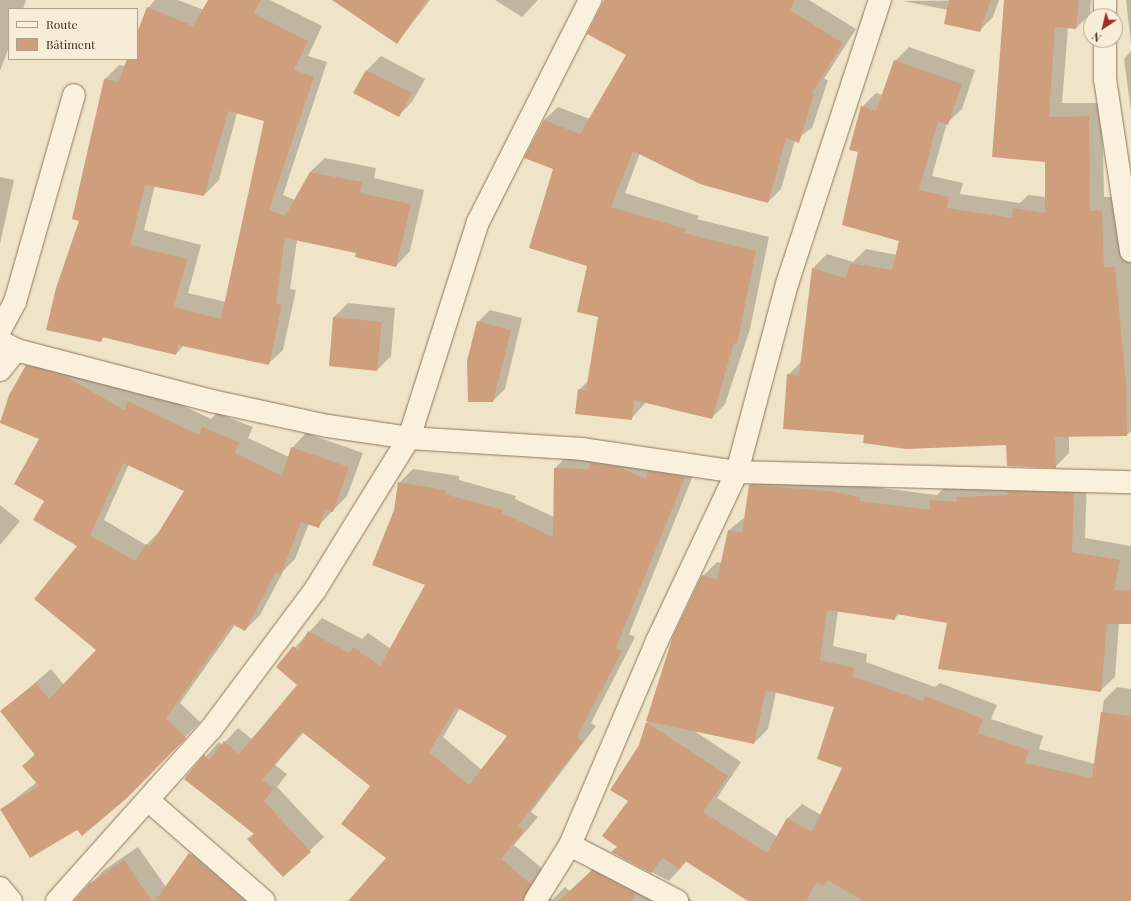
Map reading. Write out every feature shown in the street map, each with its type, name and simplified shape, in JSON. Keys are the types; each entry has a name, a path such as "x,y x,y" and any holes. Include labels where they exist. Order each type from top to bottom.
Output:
{"street":[{"path":"57,901 149,801 211,729 315,590 409,438 478,222 590,0"},
{"path":"535,901 570,845 657,641 737,472 787,284 880,0"},
{"path":"1105,48 1105,79 1131,251"},
{"path":"0,330 15,302 74,95"},
{"path":"0,370 8,346 212,401 328,426 409,438 582,449 737,472 1131,482"},
{"path":"149,801 264,901"},
{"path":"570,845 677,901"},
{"path":"0,888 11,901"}],"building":[{"path":"208,0 261,0 253,13 308,41 294,70 314,77 269,210 285,216 310,172 362,182 360,193 411,204 396,267 355,257 356,253 285,238 276,303 282,305 269,365 178,345 176,355 102,337 101,342 46,330 56,288 79,221 72,219 104,79 118,82 127,60 138,60 138,30 147,7 193,26","holes":["228,111 264,121 221,319 174,307 187,259 130,245 145,185 204,196"]},
{"path":"332,0 427,0 397,44"},
{"path":"604,0 795,0 790,10 843,43 812,93 814,94 799,143 786,138 768,203 700,184 633,151 611,207 686,229 684,233 756,251 737,344 734,343 712,419 634,400 632,420 575,414 578,389 586,390 598,317 577,312 587,266 529,248 553,169 524,158 544,120 580,134 626,55 587,34"},
{"path":"949,0 991,0 980,32 944,24"},
{"path":"1004,0 1079,0 1076,29 1055,27 1049,117 1089,116 1090,211 1102,210 1104,267 1115,267 1126,383 1127,436 1055,437 1056,468 1007,466 1006,445 906,449 863,443 864,435 783,429 787,374 799,375 812,268 845,278 851,263 892,270 899,241 842,225 858,152 849,150 861,106 876,111 894,60 962,84 948,125 938,121 919,190 949,197 947,208 1012,218 1013,208 1045,213 1045,162 992,157"},
{"path":"366,70 412,93 399,117 353,93"},
{"path":"333,317 382,322 377,371 329,366"},
{"path":"477,321 511,330 493,402 468,402 467,361"},
{"path":"26,365 65,376 124,410 128,401 199,435 202,427 239,442 235,453 282,476 291,447 349,467 333,512 325,509 319,528 301,522 281,574 276,572 245,631 232,624 166,718 186,738 127,798 82,836 77,830 30,858 0,809 39,786 22,766 35,755 0,711 36,683 49,699 96,650 34,599 77,546 33,520 44,501 14,484 39,439 0,423 9,395","holes":["123,463 184,491 150,546 146,544 135,561 90,535"]},
{"path":"591,463 619,467 646,479 648,471 685,477 616,648 622,651 577,737 583,741 518,826 524,831 501,859 531,884 523,901 348,901 386,858 341,824 370,786 302,732 262,780 274,788 264,801 311,852 283,877 247,839 254,834 184,779 204,755 209,760 224,741 239,754 297,685 276,667 293,646 298,650 308,631 349,653 353,647 380,666 425,585 372,565 394,510 398,482 446,490 445,494 503,510 502,513 553,537 554,468 588,469","holes":["456,707 507,736 469,785 429,752"]},
{"path":"749,485 829,491 860,497 860,501 930,510 930,500 957,502 956,497 1008,495 1007,491 1074,493 1072,552 1120,560 1114,590 1131,590 1131,624 1107,624 1101,692 938,669 947,623 896,614 895,620 827,610 820,660 854,668 852,676 923,701 925,696 983,719 978,733 1029,750 1025,763 1092,778 1101,712 1131,716 1131,901 863,901 828,880 824,886 817,882 806,901 748,901 685,861 679,869 663,858 651,873 611,852 617,847 602,836 628,801 610,790 639,745 646,722 728,776 703,812 767,853 787,818 812,832 842,768 817,759 834,707 766,690 754,744 646,721 673,636 702,575 717,580 728,530 742,533"},
{"path":"189,853 245,901 155,901"},
{"path":"124,860 152,901 74,901 89,884"},
{"path":"592,870 636,894 631,901 559,901"}]}
